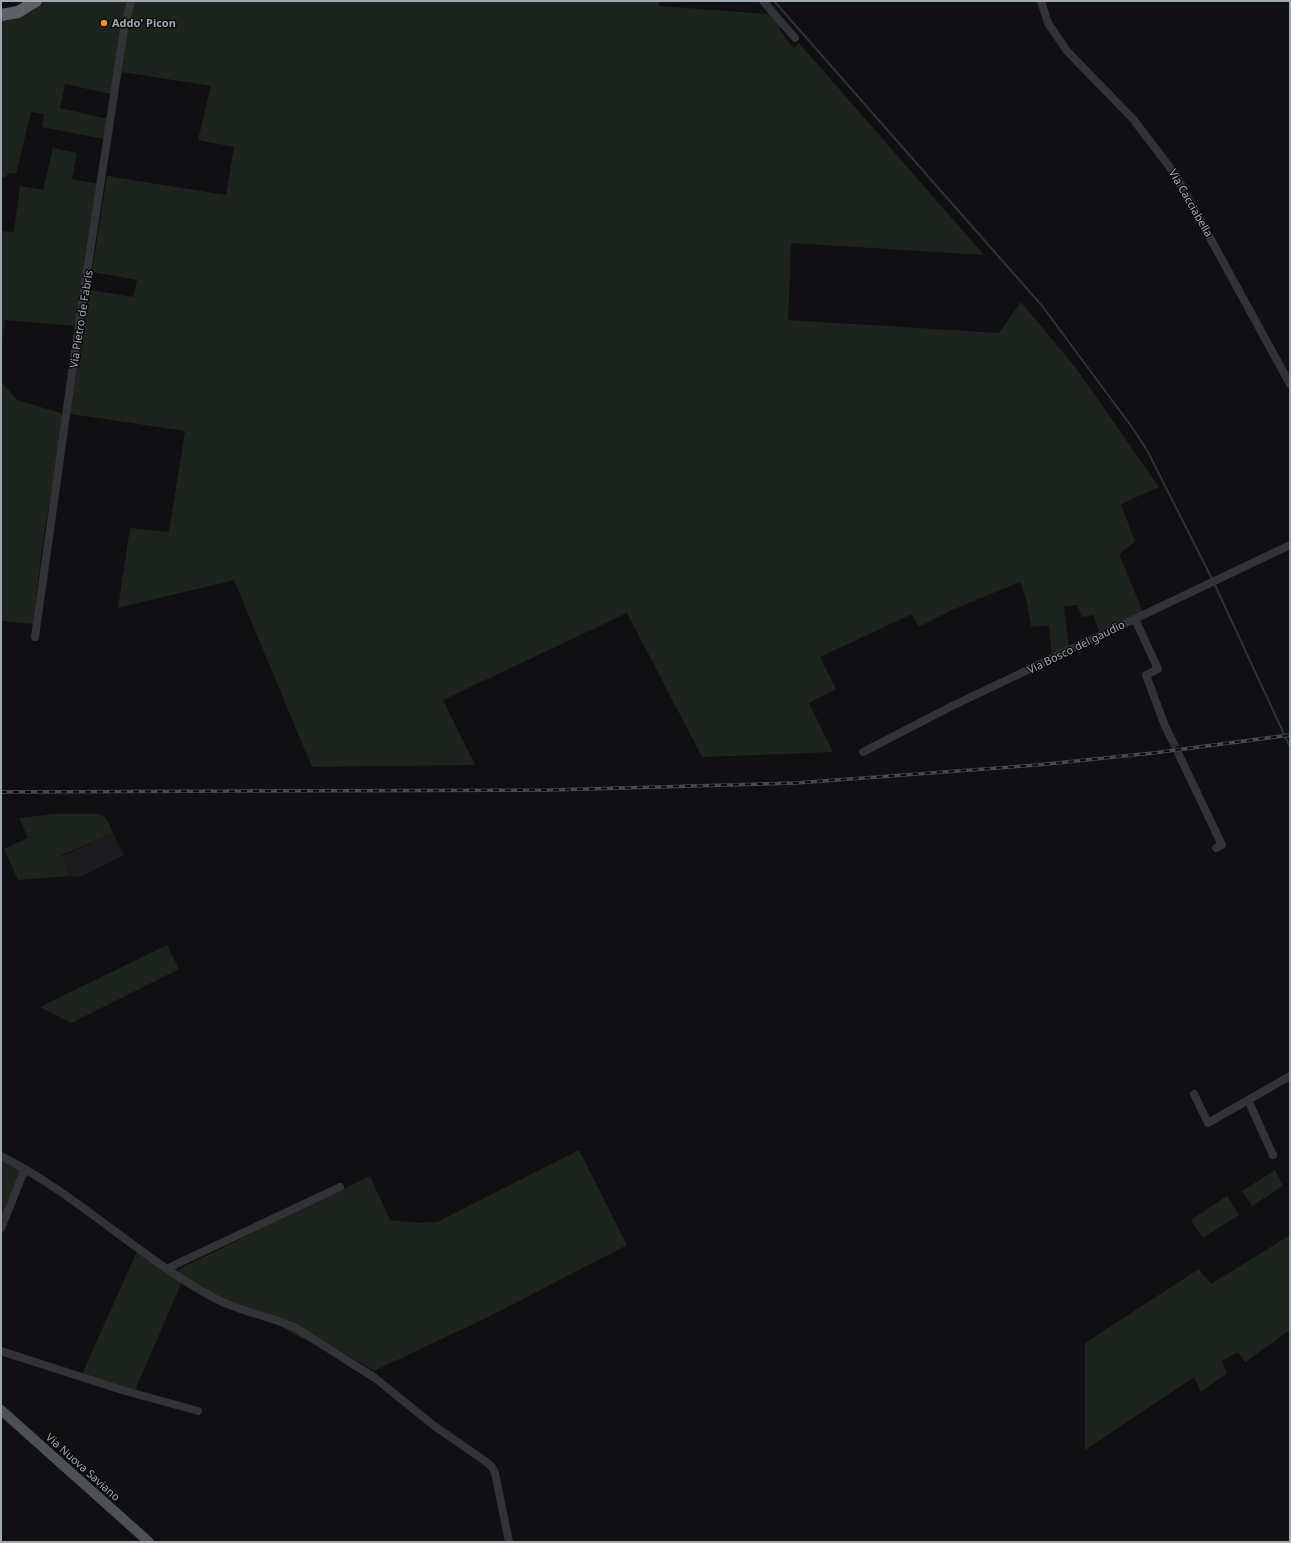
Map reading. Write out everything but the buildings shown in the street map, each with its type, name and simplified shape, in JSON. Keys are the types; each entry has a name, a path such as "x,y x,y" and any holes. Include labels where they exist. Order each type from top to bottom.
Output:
{"highway":[{"path":"1,10 16,8 29,1"},
{"path":"1,15 18,12 36,1"}],"main road":[{"name":"Via Nuova Saviano","path":"1,1410 146,1541"}],"street":[{"name":"Via Pietro de Fabris","path":"35,637 76,344 124,29 131,1"},
{"path":"763,1 795,38"},
{"name":"Via Cacciabella","path":"1041,1 1048,23 1067,51 1132,119 1175,174 1290,384"},
{"name":"Via Bosco del gaudio","path":"863,752 959,703 1290,545"},
{"path":"1135,619 1158,669 1146,675 1165,726 1172,740"},
{"path":"1180,757 1222,845 1216,848"},
{"path":"1194,1094 1208,1123 1290,1076"},
{"path":"1248,1100 1273,1155"},
{"path":"1,1156 25,1169 89,1211 168,1268 213,1298 231,1306 296,1328 375,1378 433,1425 485,1461 495,1473 509,1542"},
{"path":"1,1228 25,1169"},
{"path":"168,1268 340,1187"},
{"path":"1,1351 122,1390 198,1411"}],"shaded area":[{"path":"43,1 658,1 659,6 769,14 780,25 780,30 789,42 795,47 799,43 984,255 791,243 788,320 999,333 1021,302 1076,368 1159,487 1121,504 1135,542 1119,554 1143,612 1100,632 1093,615 1082,617 1077,605 1064,606 1069,648 1052,656 1049,625 1031,627 1026,598 1020,582 952,610 919,627 912,614 820,657 836,689 809,703 833,752 702,757 627,613 443,700 475,765 312,767 234,580 118,608 130,528 169,532 185,431 71,414 69,409 90,290 133,297 137,280 92,272 107,176 226,195 234,147 198,140 211,86 116,71 111,94 65,84 60,108 108,119 104,139 42,127 44,114 31,112 16,174 8,173 6,178 1,176 1,18 21,16"},
{"path":"53,148 77,153 72,179 98,184 77,326 5,320 1,355 1,231 14,232 20,186 43,190"},
{"path":"1,381 17,400 64,414 42,548 33,624 1,621"},
{"path":"56,814 99,814 106,818 113,833 62,855 69,876 18,880 4,849 28,838 19,818"},
{"path":"113,833 124,855 80,877 69,876 62,856"},
{"path":"167,945 179,969 71,1023 40,1007"},
{"path":"579,1150 627,1245 488,1317 374,1371 309,1332 303,1339 278,1325 182,1282 135,1390 82,1374 139,1247 175,1275 181,1268 370,1176 390,1220 417,1223 437,1222"},
{"path":"1,1159 23,1171 1,1224"},
{"path":"1275,1170 1283,1186 1252,1206 1242,1191"},
{"path":"1227,1196 1239,1215 1203,1238 1191,1220"},
{"path":"1290,1235 1290,1330 1245,1362 1238,1352 1222,1361 1227,1373 1201,1392 1194,1377 1085,1450 1085,1343 1199,1269 1211,1284"}],"waterway":[{"path":"774,1 1043,307 1134,430 1148,452 1212,579"},
{"path":"1214,583 1290,747"}],"tunnel":[{"path":"1172,740 1180,757"}],"railway":[{"path":"1,792 550,790 796,783 1037,765 1153,753 1290,735"}],"place":[{"name":"Addo' Picon","path":"104,23"}]}
